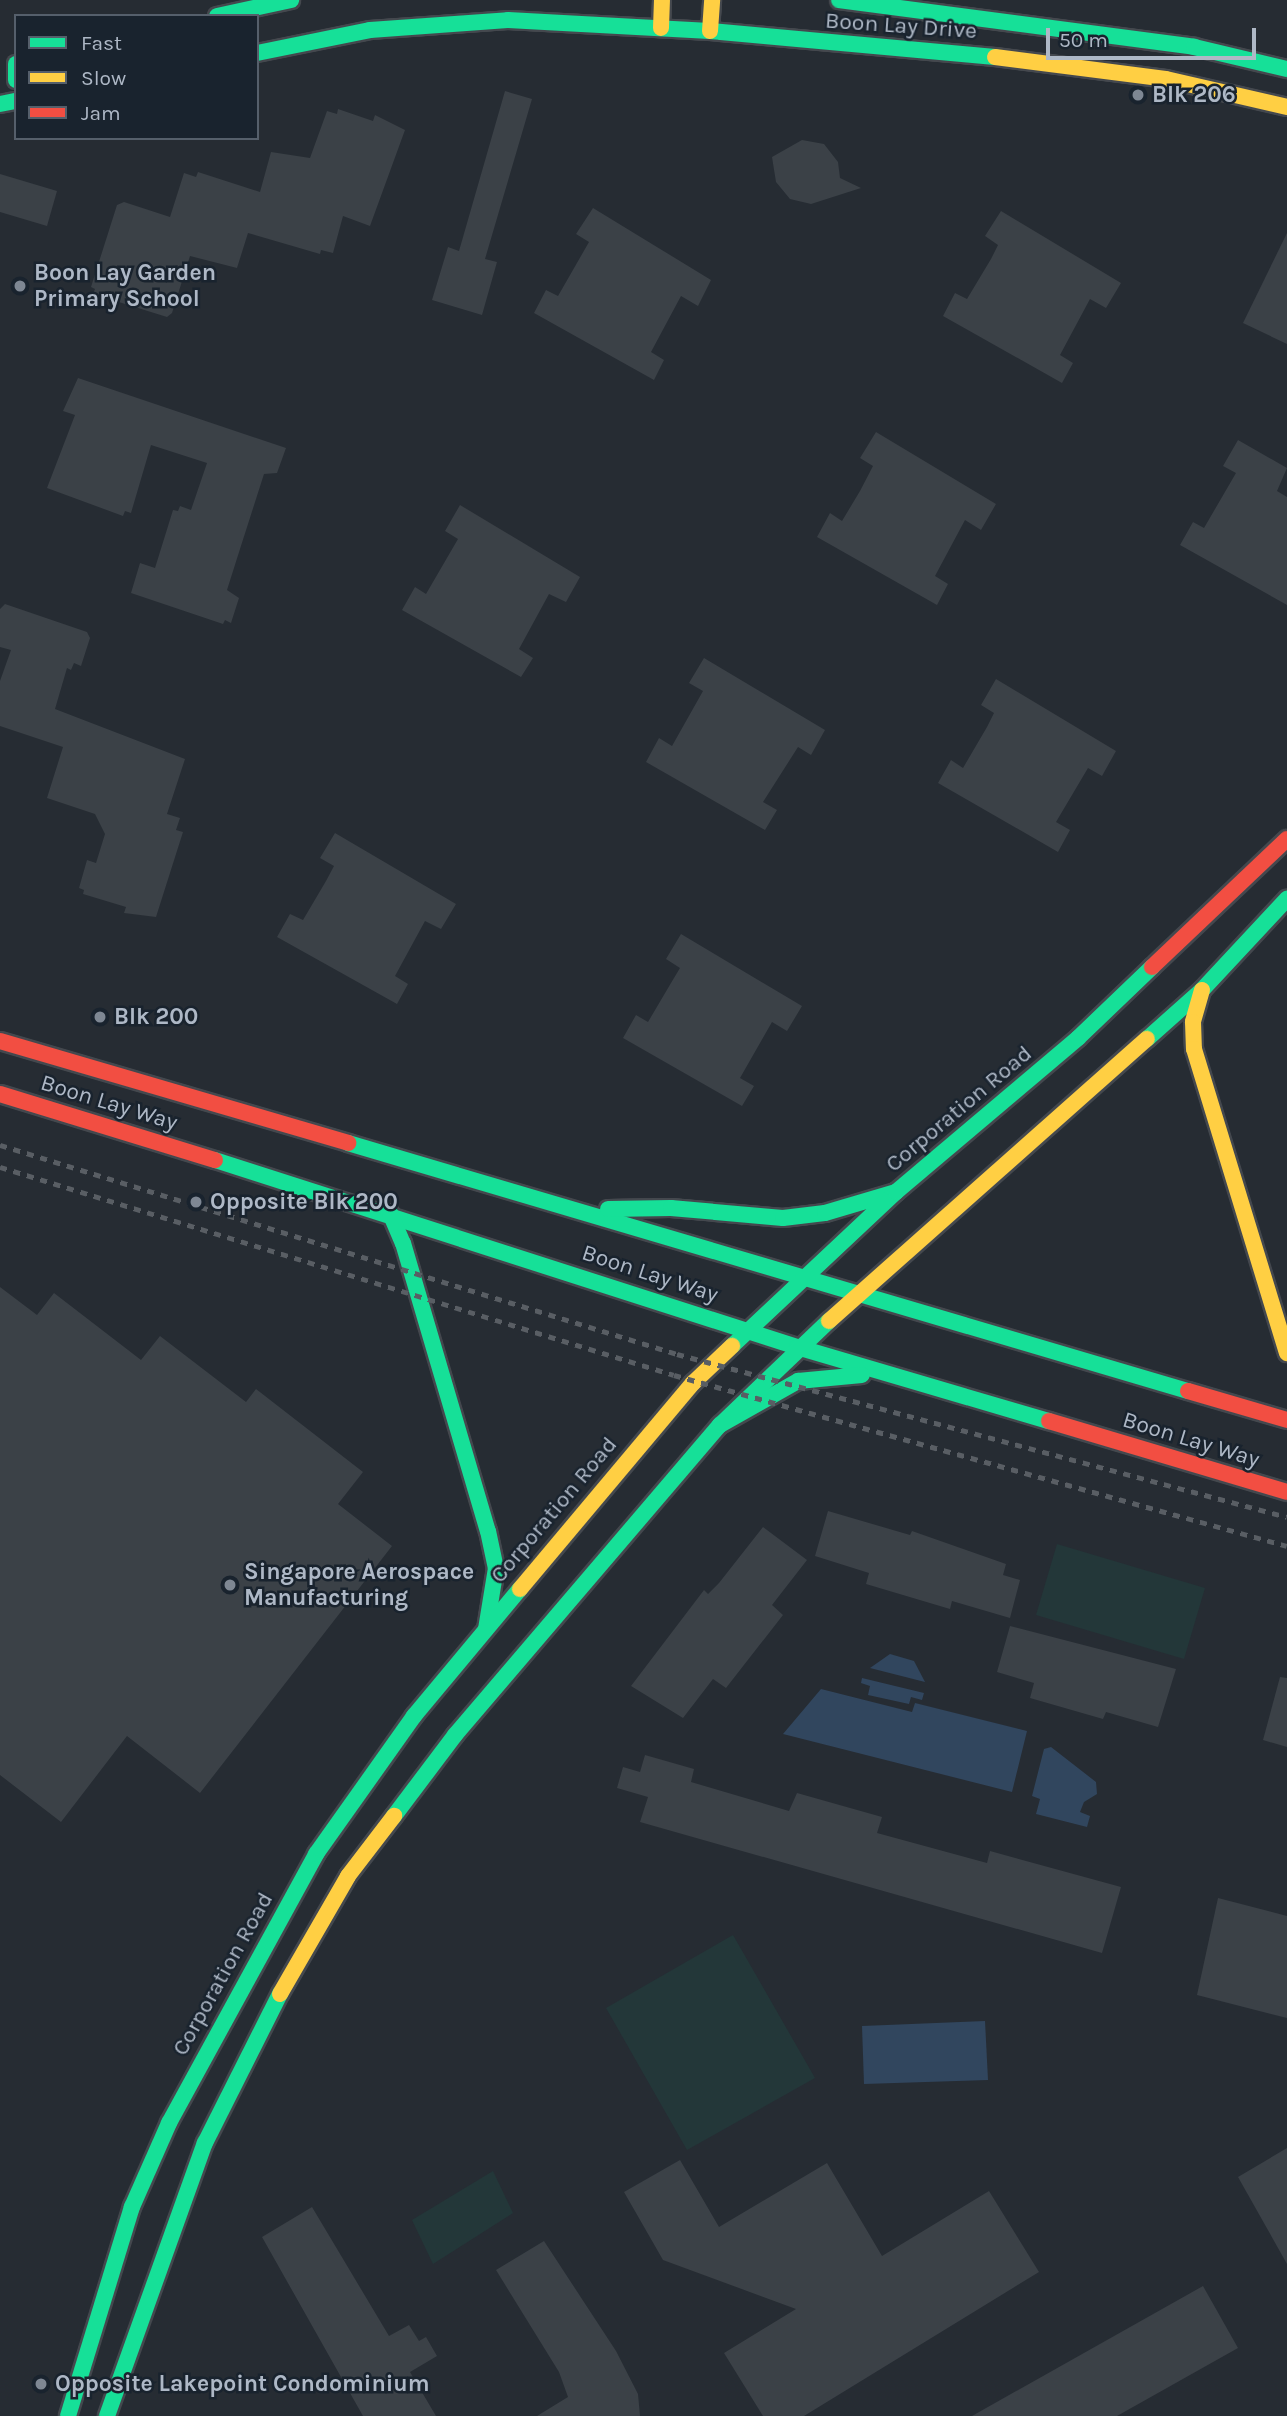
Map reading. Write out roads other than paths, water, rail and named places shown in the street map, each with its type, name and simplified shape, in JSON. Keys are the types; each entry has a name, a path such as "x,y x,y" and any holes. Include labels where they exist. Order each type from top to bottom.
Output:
{"main road":[{"path":"226,14 291,0"},
{"path":"661,28 662,0"},
{"path":"710,31 712,0"},
{"name":"Boon Lay Drive","path":"839,0 1194,47 1287,69"},
{"name":"Boon Lay Drive","path":"259,53 370,30 508,20 661,28 985,56 1140,76 1287,107"},
{"name":"Corporation Road","path":"68,2416 132,2207 169,2123 240,1986 316,1854 414,1716 617,1469 746,1330 896,1192 1078,1038 1287,839"},
{"path":"107,2416 205,2143 271,2010 348,1876 455,1735 720,1425 797,1347 1202,990 1287,899"},
{"path":"1202,990 1193,1022 1194,1049 1287,1353"},
{"name":"Boon Lay Way","path":"0,1041 579,1210 853,1296 1287,1420"},
{"name":"Boon Lay Way","path":"0,1094 390,1213 797,1347 1287,1492"},
{"path":"579,1210 671,1208 783,1218 825,1213 896,1192"},
{"path":"390,1213 404,1243 488,1531 496,1568 486,1629"},
{"path":"720,1425 798,1381 835,1374 895,1376"}],"water":[{"path":"890,1654 914,1661 925,1682 870,1668"},
{"path":"862,1678 924,1693 922,1700 911,1697 909,1704 868,1695 870,1686 861,1683"},
{"path":"821,1689 912,1712 915,1703 1027,1731 1012,1792 783,1734"},
{"path":"1051,1747 1096,1782 1097,1794 1084,1802 1080,1812 1090,1816 1087,1827 1036,1814 1040,1799 1032,1796 1044,1749"},
{"path":"985,2021 988,2080 864,2084 862,2026"}],"railway":[{"path":"0,1145 677,1354 1287,1517"},
{"path":"0,1167 674,1375 1287,1546"}],"place":[{"name":"Blk 206","path":"1138,95"},
{"name":"Boon Lay Garden Primary School","path":"20,286"},
{"name":"Blk 200","path":"100,1017"},
{"name":"Opposite Blk 200","path":"196,1202"},
{"name":"Singapore Aerospace Manufacturing","path":"230,1585"},
{"name":"Opposite Lakepoint Condominium","path":"41,2384"}]}
